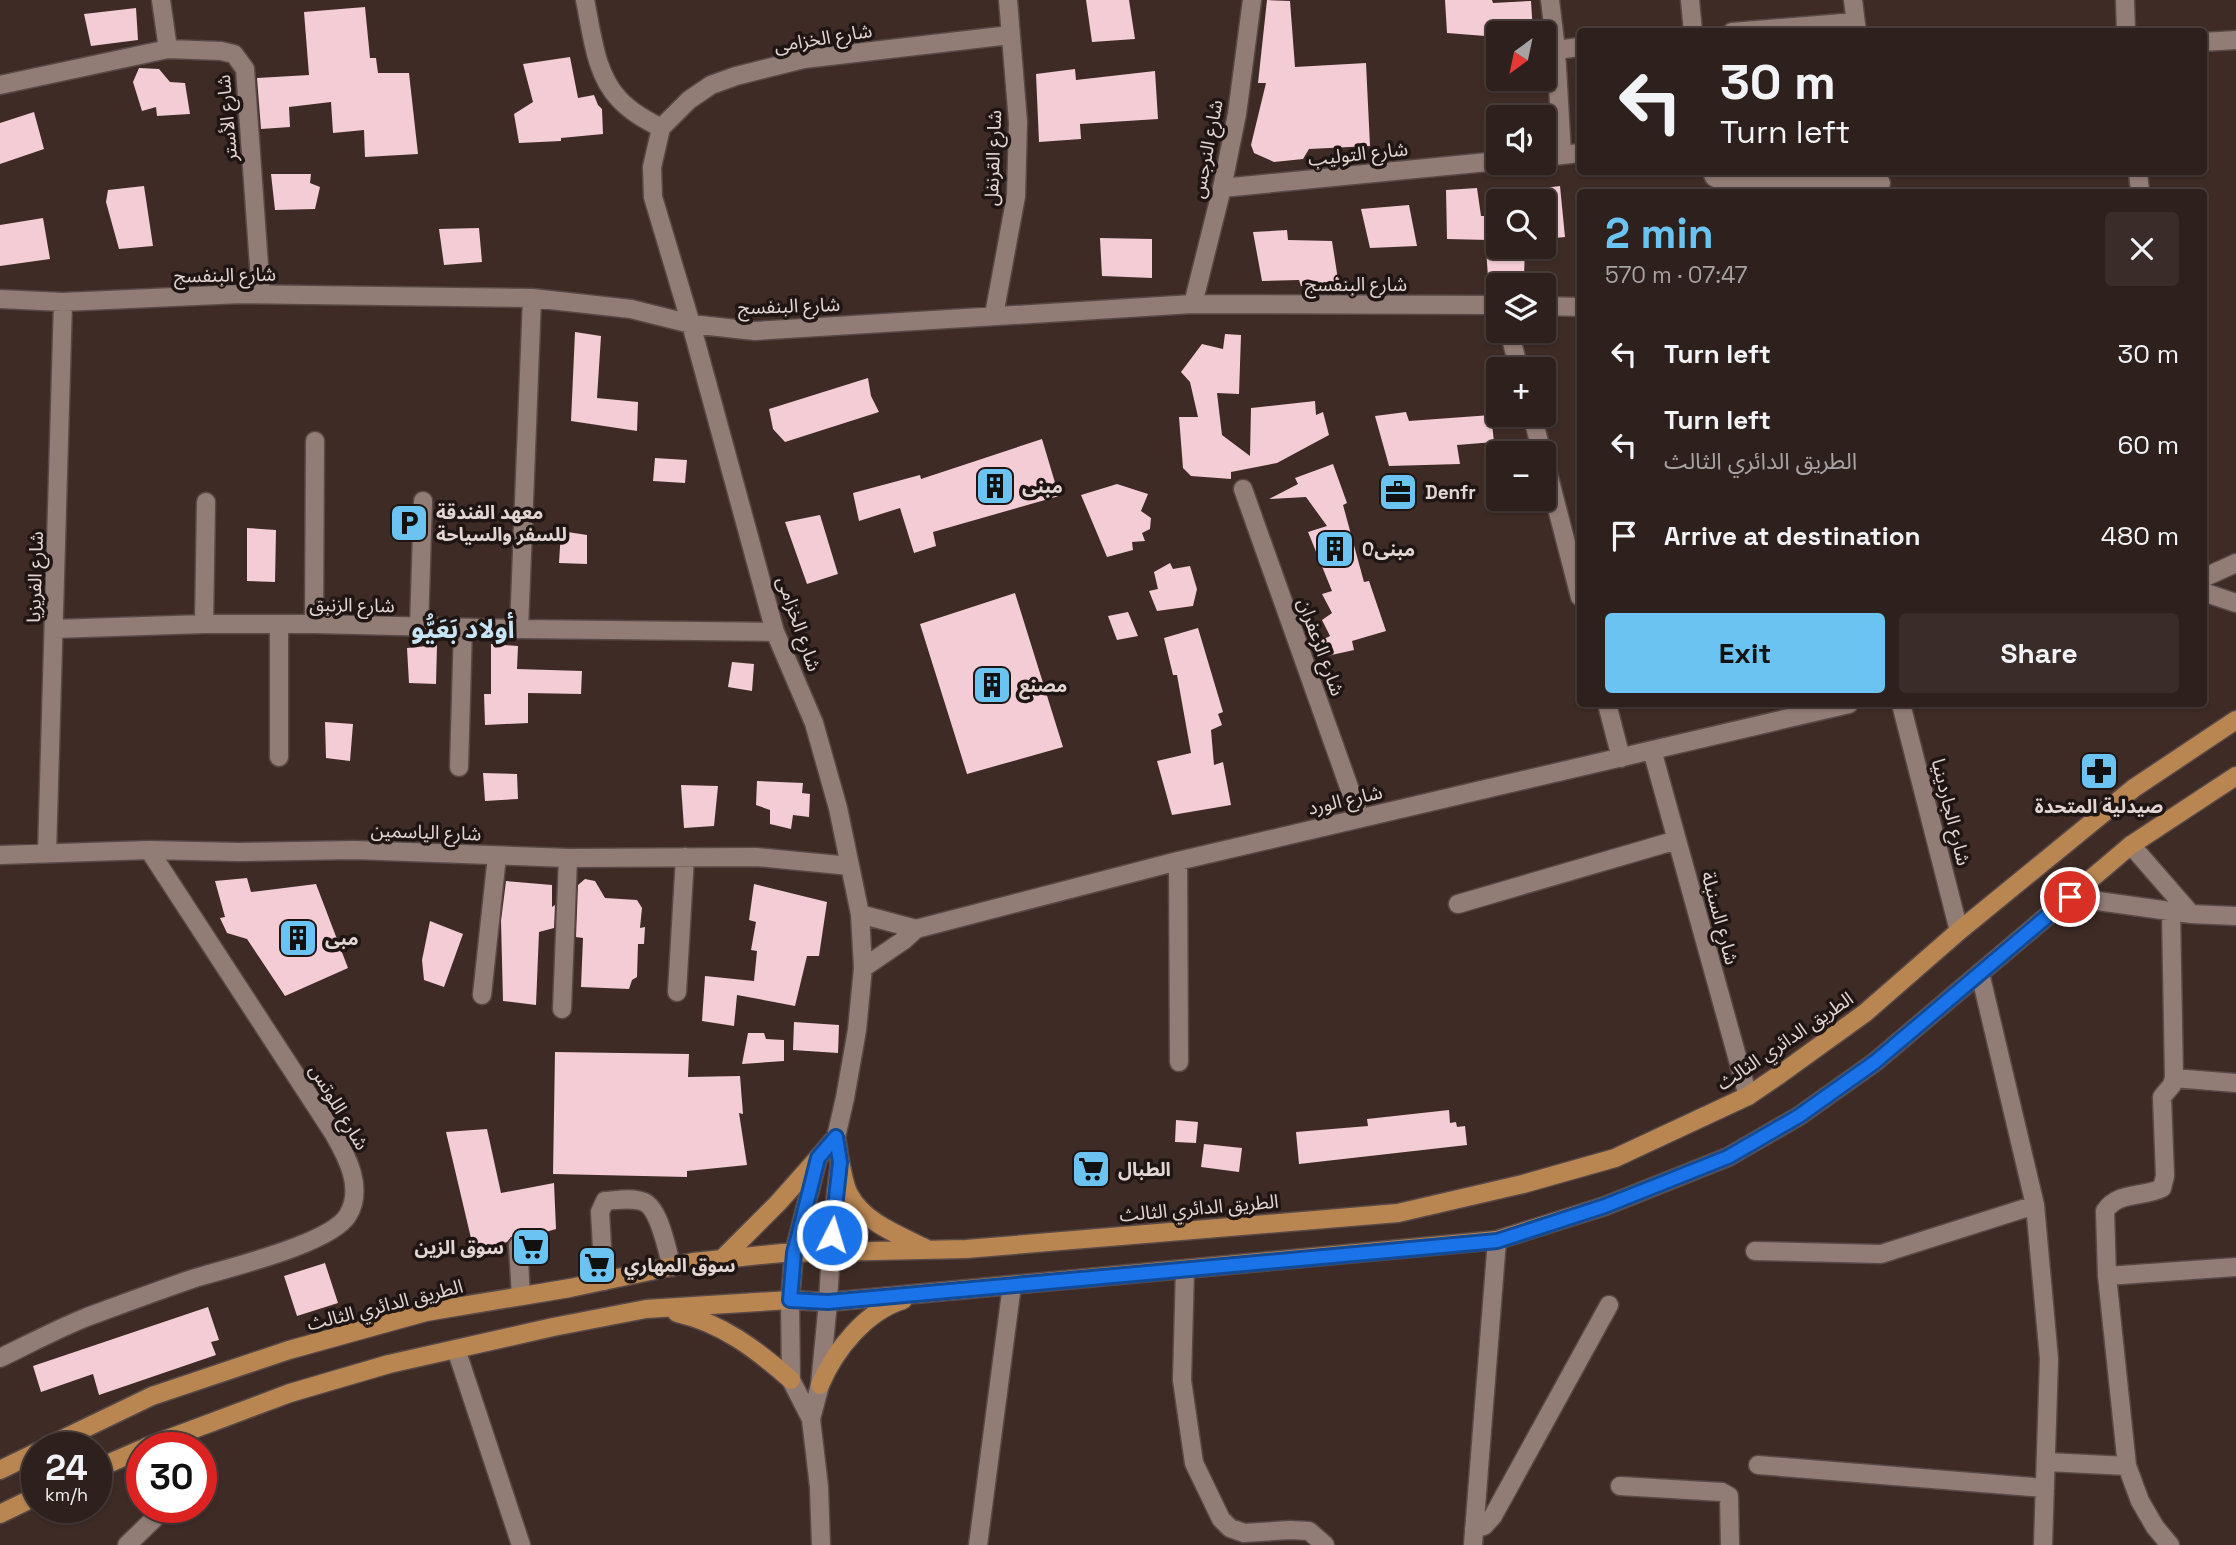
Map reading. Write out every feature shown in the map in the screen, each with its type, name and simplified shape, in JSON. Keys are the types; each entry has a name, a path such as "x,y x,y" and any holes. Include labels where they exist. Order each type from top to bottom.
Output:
{"main road":[{"name":"الطريق الدائري الثالث","path":"77,1432 152,1396 289,1350 426,1312 672,1267 722,1259 794,1253 965,1249 1398,1213 1523,1184 1615,1158 1748,1096 1864,1013 1959,931 2134,788 2234,718"},
{"path":"193,1432 290,1393 389,1364 646,1309 790,1300 828,1302 1497,1241 1605,1206 1728,1157 1799,1116 1875,1062 2131,845 2236,776"},
{"path":"722,1259 818,1158"},
{"path":"840,1162 849,1196 862,1211 884,1227 928,1249"},
{"path":"820,1385 828,1368 865,1323 886,1307 923,1294"},
{"path":"646,1309 674,1312 711,1323 762,1355 791,1380"},
{"path":"0,1470 21,1460"},
{"path":"0,1514 21,1504"}],"street":[{"path":"161,0 168,49"},
{"path":"585,0 601,71 610,89 635,112 661,128"},
{"name":"شارع القرنفل","path":"995,315 1016,196 1017,122 1008,0"},
{"name":"شارع النرجس","path":"1193,304 1237,114 1252,0"},
{"path":"1550,0 1553,21"},
{"path":"1690,0 1693,28"},
{"path":"1831,28 1856,27 1853,0"},
{"path":"2125,0 2126,28"},
{"name":"شارع الخزامى","path":"836,1137 852,1061 863,968 860,914 838,808 814,723 775,632 691,324 653,197 652,167 661,128 689,100 711,85 804,59 1010,35"},
{"path":"2207,42 2236,40"},
{"path":"1562,155 1556,50 1577,47"},
{"name":"شارع الأستر","path":"0,85 168,49 234,54 245,69 261,295"},
{"path":"1556,156 1577,153"},
{"name":"شارع التوليب","path":"1222,188 1486,162"},
{"path":"1713,175 1731,186 1881,182"},
{"name":"شارع البنفسج","path":"0,299 64,302 261,295 532,298 631,309 691,324 755,331 1193,304 1486,305"},
{"path":"519,629 532,298"},
{"name":"شارع الفريزيا","path":"47,853 64,302"},
{"path":"1556,306 1577,307"},
{"path":"314,624 315,441"},
{"name":"شارع الزعفران","path":"1243,489 1360,818"},
{"path":"419,627 423,501"},
{"path":"204,624 206,502"},
{"path":"1556,505 1577,585"},
{"path":"2207,576 2236,564"},
{"path":"2207,593 2236,603"},
{"name":"شارع الزنبق","path":"54,629 204,624 314,624 775,632"},
{"path":"279,626 279,757"},
{"path":"458,767 463,628"},
{"path":"1609,707 1621,758"},
{"name":"شارع الورد","path":"863,968 916,929 1178,861 1836,707"},
{"name":"شارع الجاردينيا","path":"1902,707 1959,931"},
{"name":"شارع السنبلة","path":"1651,750 1748,1096"},
{"path":"1458,904 1677,840"},
{"path":"2131,845 2191,914"},
{"name":"شارع الياسمين","path":"0,855 149,850 354,850 568,858 756,857 850,866"},
{"name":"شارع اللوتس","path":"0,1358 83,1319 172,1286 312,1240 336,1228 348,1215 353,1201 355,1184 350,1166 334,1134 149,850"},
{"path":"482,995 497,856"},
{"path":"677,992 685,857"},
{"path":"562,1009 568,858"},
{"path":"1178,861 1179,1062"},
{"path":"2070,897 2191,914 2236,916"},
{"path":"2170,1545 2155,1527 2140,1501 2127,1465 2107,1276 2105,1211 2110,1202 2118,1198 2162,1188 2165,1176 2162,1097 2172,1086 2174,1078 2171,911"},
{"path":"860,914 916,929"},
{"path":"1980,973 2035,1205 2049,1359 2043,1545"},
{"path":"2174,1078 2236,1083"},
{"path":"821,1545 819,1487 811,1419 791,1380 790,1300 794,1253 818,1158 836,1137"},
{"path":"811,1419 820,1385 828,1302 833,1218 840,1162 836,1137"},
{"path":"604,1281 600,1212 605,1201 627,1199 644,1202 654,1210 672,1267"},
{"path":"1755,1251 1881,1254 2035,1205"},
{"path":"1474,1537 1497,1241"},
{"path":"518,1246 521,1296"},
{"path":"2107,1276 2236,1266"},
{"path":"1185,1269 1182,1380 1194,1462 1221,1519 1230,1528 1244,1533 1310,1531 1325,1545"},
{"path":"978,1545 1012,1285"},
{"path":"1474,1537 1493,1516 1609,1305"},
{"path":"456,1349 521,1545"},
{"path":"2047,1462 2127,1465"},
{"path":"1758,1465 2045,1488"},
{"path":"1620,1486 1723,1492 1729,1496 1731,1505 1730,1545"},
{"path":"127,1545 150,1523"}],"building":[{"path":"1086,0 1129,0 1135,39 1092,42"},
{"path":"1267,0 1290,1 1295,67 1366,63 1370,146 1309,149 1303,159 1274,162 1254,153 1251,145 1266,83 1258,83"},
{"path":"1445,0 1492,0 1493,3 1531,1 1532,21 1486,21 1486,36 1447,33"},
{"path":"365,7 370,58 376,58 378,73 409,73 418,154 365,157 364,130 333,133 331,102 289,107 290,127 261,129 257,78 309,75 304,12"},
{"path":"136,8 138,40 91,46 84,14"},
{"path":"570,57 578,98 594,95 602,109 603,134 561,138 561,141 519,143 514,114 533,102 523,64"},
{"path":"139,68 159,69 170,82 185,83 190,114 157,116 156,107 142,111 133,82"},
{"path":"1075,69 1076,80 1155,71 1158,119 1080,124 1081,139 1039,142 1036,74"},
{"path":"34,112 44,149 0,164 0,123"},
{"path":"271,174 311,174 310,183 320,187 315,209 275,210"},
{"path":"144,186 153,246 119,249 106,202 108,190"},
{"path":"1560,186 1565,237 1556,238 1556,189 1544,188"},
{"path":"1477,188 1481,216 1486,216 1486,240 1447,239 1446,190"},
{"path":"1409,205 1417,246 1370,248 1361,209"},
{"path":"43,218 50,259 0,266 0,225"},
{"path":"479,228 482,262 444,265 439,229"},
{"path":"1287,230 1288,240 1332,241 1339,286 1301,286 1299,280 1262,281 1253,232"},
{"path":"1100,238 1152,239 1152,278 1102,276"},
{"path":"1487,259 1525,259 1524,273 1488,273"},
{"path":"575,332 601,336 597,398 638,402 637,431 571,421"},
{"path":"1225,334 1241,335 1239,394 1217,393 1222,435 1250,456 1251,408 1315,401 1316,415 1323,412 1329,435 1277,463 1231,472 1231,479 1191,476 1183,468 1179,417 1198,417 1190,382 1181,372 1202,344 1223,349"},
{"path":"868,378 871,396 879,412 785,442 773,429 769,409"},
{"path":"1406,412 1409,421 1486,415 1486,427 1492,427 1494,441 1457,445 1460,464 1389,466 1375,416"},
{"name":"مبنى","path":"1042,439 1059,496 933,532 936,546 914,553 900,508 859,521 853,493 920,475 921,479"},
{"path":"655,458 687,460 685,483 653,481"},
{"path":"1333,464 1347,503 1343,505 1364,582 1369,581 1386,631 1352,641 1354,650 1327,656 1322,640 1330,636 1322,620 1332,613 1322,594 1332,591 1308,532 1327,526 1306,497 1269,499 1298,484 1295,478"},
{"name":"مبنى","path":"1117,484 1148,494 1141,511 1151,518 1150,529 1142,533 1145,541 1132,542 1133,550 1107,557 1081,495"},
{"path":"820,515 838,574 807,584 785,522"},
{"path":"247,528 276,530 275,582 247,581"},
{"path":"561,531 587,535 587,564 559,563"},
{"path":"1170,563 1173,569 1190,566 1197,589 1193,606 1157,611 1149,591 1158,589 1154,572"},
{"name":"مصنع","path":"1015,593 1063,747 967,774 920,624"},
{"path":"1128,612 1138,636 1117,640 1108,616"},
{"path":"1198,628 1223,712 1218,714 1222,725 1211,730 1214,765 1223,762 1231,805 1172,815 1157,761 1191,753 1177,675 1173,675 1164,638"},
{"path":"491,644 518,646 517,669 582,671 581,694 528,693 528,723 485,725 484,694 491,694"},
{"path":"437,645 436,684 409,683 407,648"},
{"path":"732,662 754,664 752,691 728,687"},
{"path":"325,722 353,724 350,761 326,758"},
{"path":"483,773 517,774 518,799 485,801"},
{"path":"757,781 803,783 802,793 810,794 809,817 793,815 791,829 770,824 770,810 756,805"},
{"path":"681,785 718,786 714,826 684,828"},
{"name":"مبى","path":"247,878 251,892 316,884 348,968 285,996 247,939 227,933 220,918 225,917 215,881"},
{"path":"585,879 595,881 605,898 637,900 642,908 640,928 645,927 644,944 638,944 637,977 632,980 629,989 581,987 583,938 576,937 578,885"},
{"path":"506,881 552,885 554,928 539,932 536,1005 503,1001 501,921"},
{"path":"754,884 827,902 819,956 807,956 795,1006 737,995 734,1026 702,1021 705,976 754,981 757,951 751,950 756,922 749,920"},
{"path":"430,921 463,934 444,987 424,980 422,960"},
{"path":"794,1022 839,1025 838,1053 793,1050"},
{"path":"748,1033 764,1033 766,1039 784,1040 784,1061 742,1064"},
{"path":"555,1052 689,1054 688,1077 740,1076 743,1114 739,1113 747,1165 687,1171 687,1177 553,1174"},
{"path":"1449,1110 1450,1123 1456,1122 1457,1127 1465,1126 1467,1145 1299,1164 1296,1132 1368,1126 1367,1119"},
{"path":"1176,1120 1198,1122 1196,1143 1175,1142"},
{"path":"487,1129 501,1193 554,1183 556,1229 525,1238 517,1235 507,1242 474,1251 446,1132"},
{"path":"1204,1144 1242,1148 1239,1172 1201,1167"},
{"path":"325,1263 338,1303 297,1316 284,1276"},
{"path":"208,1307 219,1340 211,1342 216,1355 99,1395 93,1374 41,1392 33,1366"}],"place":[{"name":"مبنى","path":"995,486"},
{"name":"Denfr","path":"1398,492"},
{"name":"معهد الفندقة للسفر والسياحة","path":"409,523"},
{"name":"مبنى0","path":"1335,549"},
{"name":"مصنع","path":"992,685"},
{"name":"صيدلية المتحدة","path":"2099,771"},
{"name":"مبى","path":"298,938"},
{"name":"الطبال","path":"1091,1169"},
{"name":"سوق الزين","path":"531,1247"},
{"name":"سوق المهاري","path":"597,1265"}],"district":[{"name":"أولاد بَعَيُّو","path":"463,629"}],"route":[{"path":"832,1235 840,1162 836,1137 818,1158 794,1253 790,1300 828,1302 1497,1241 1605,1206 1728,1157 1799,1116 1875,1062 2070,897"}]}
